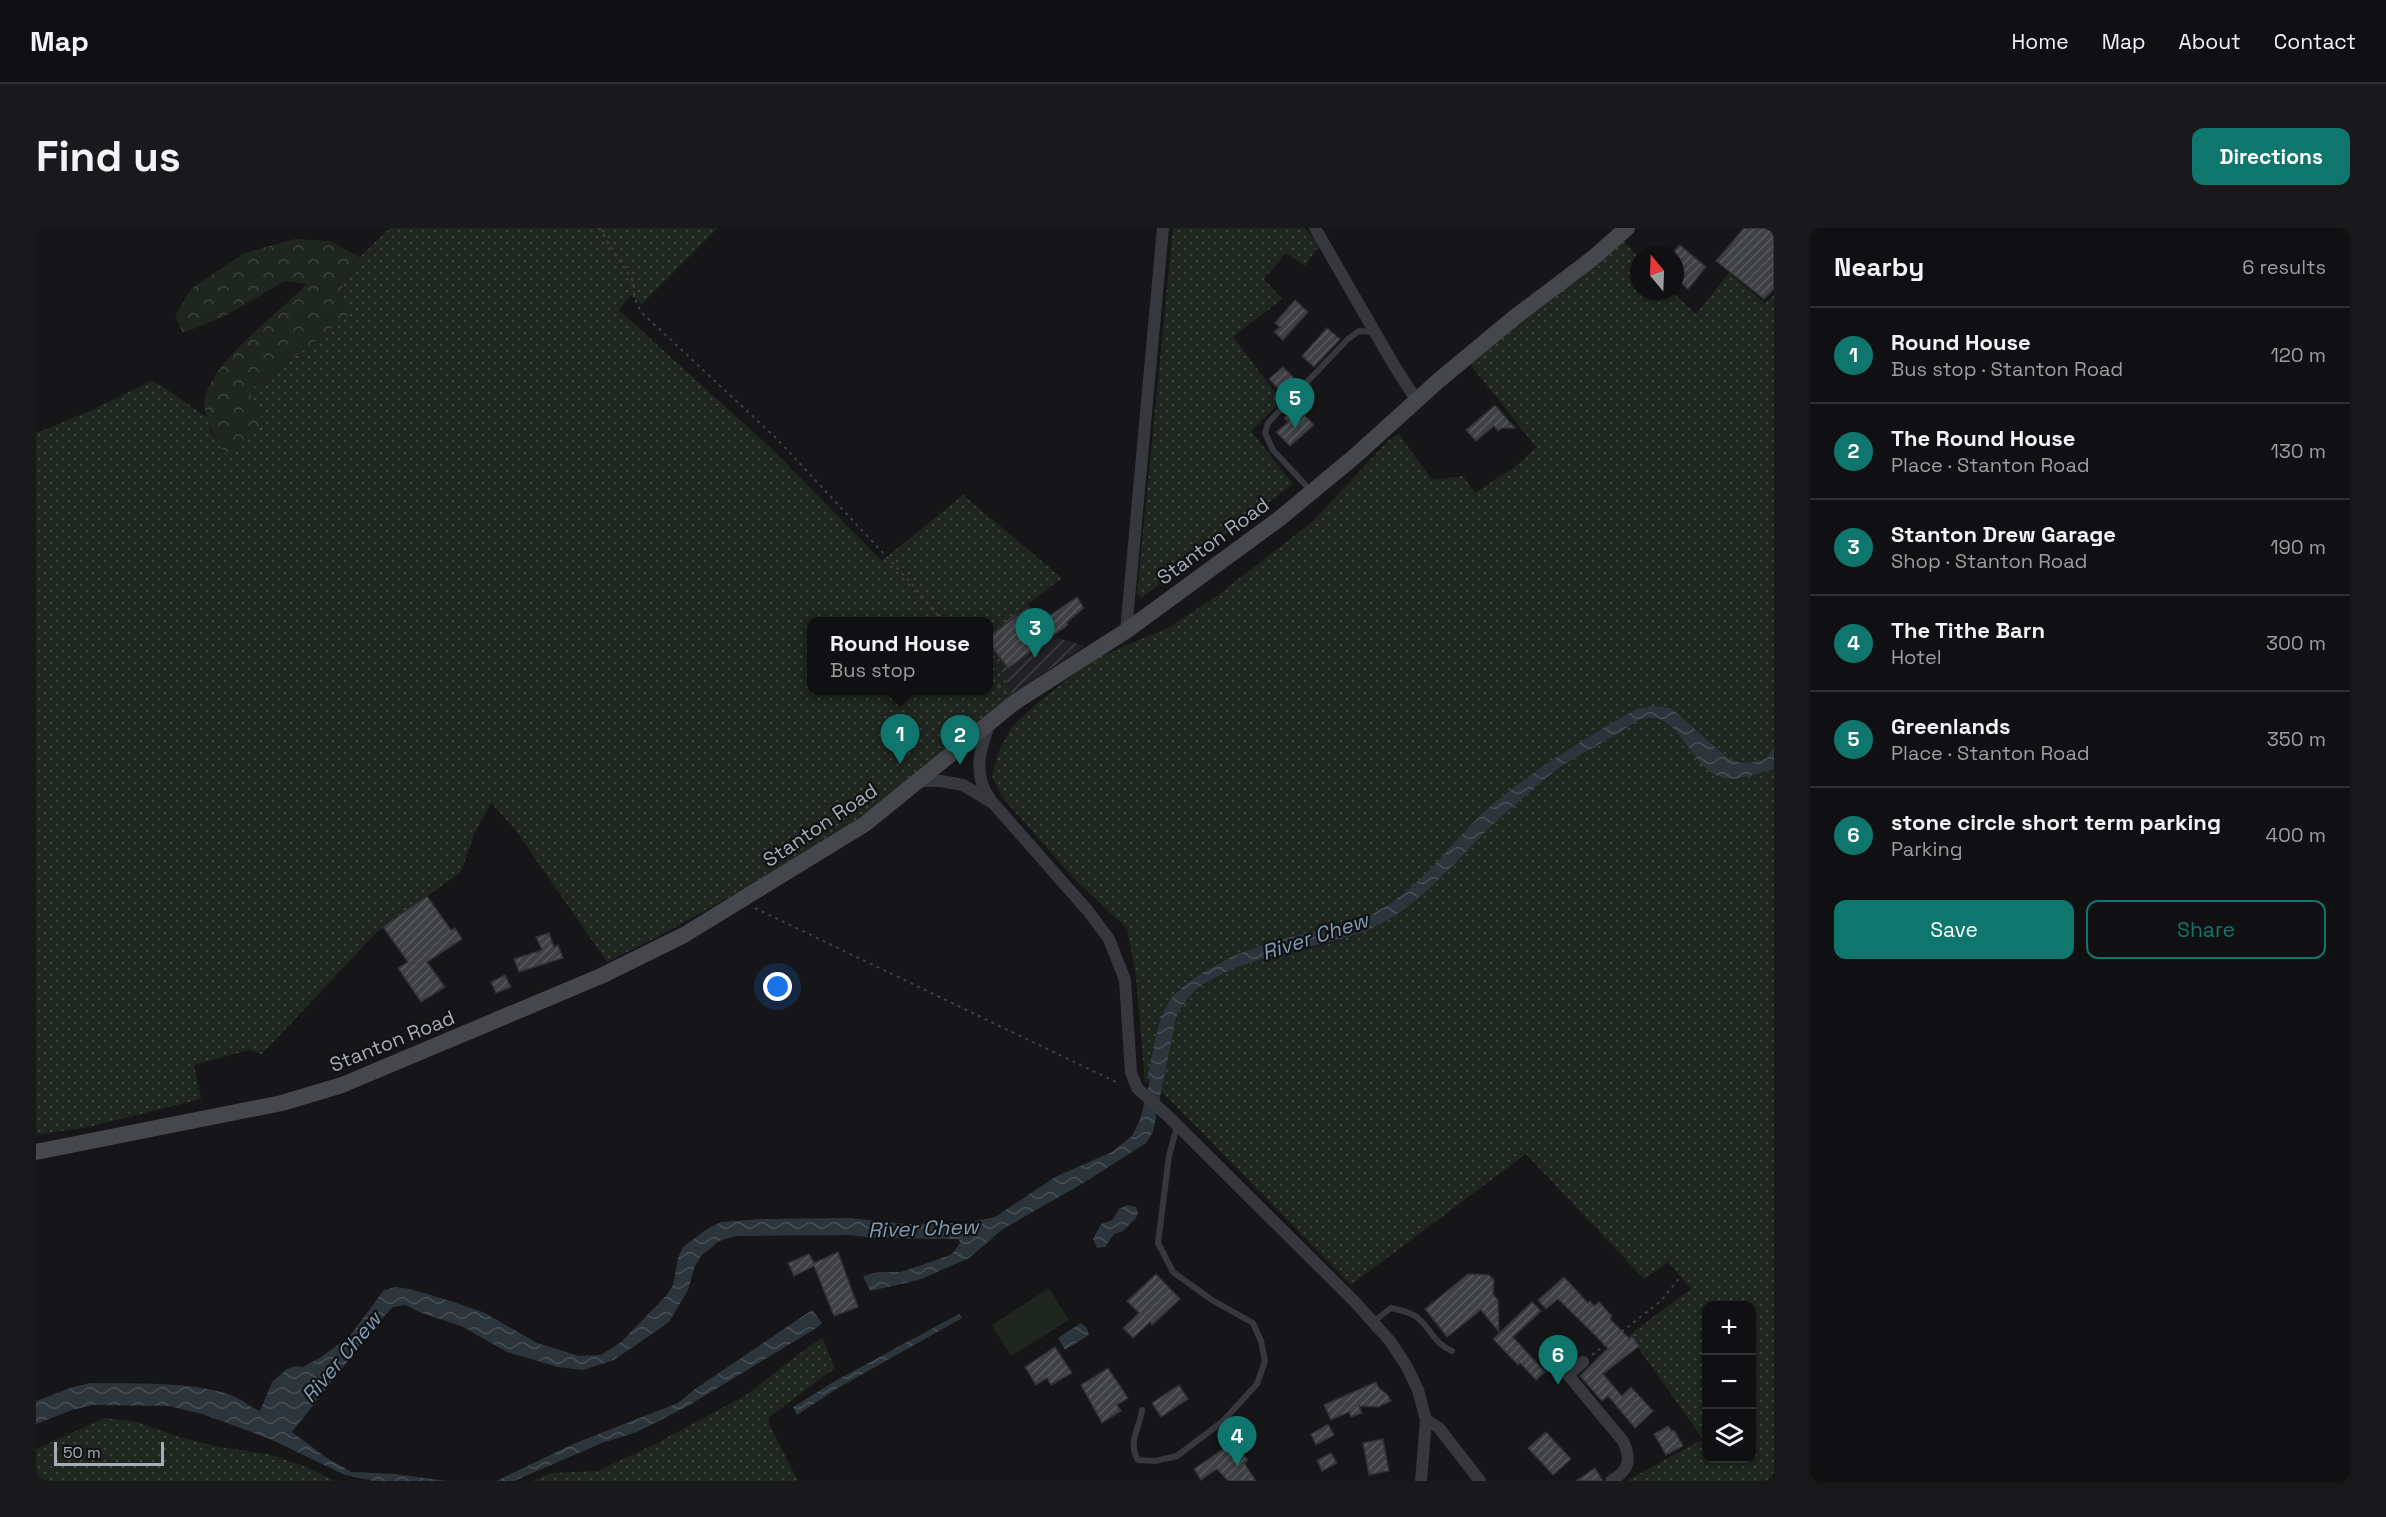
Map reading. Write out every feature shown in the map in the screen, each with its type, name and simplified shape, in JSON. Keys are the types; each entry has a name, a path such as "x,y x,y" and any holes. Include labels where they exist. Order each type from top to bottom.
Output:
{"main road":[{"name":"Stanton Road","path":"36,1152 282,1103 342,1085 601,976 684,935 866,824 1015,702 1125,631 1279,519 1515,317 1593,258 1627,228"}],"street":[{"path":"1125,631 1163,228"},
{"path":"1316,228 1417,401"},
{"path":"990,722 981,746 979,770 981,786 993,803 1088,911 1109,939 1125,980 1131,1072 1136,1085 1390,1341 1418,1390 1426,1420 1421,1481"},
{"path":"919,781 941,781 963,785 993,803"},
{"path":"1582,1362 1568,1375 1623,1441 1629,1454 1629,1465 1611,1481"},
{"path":"1426,1420 1439,1428 1480,1481"}],"lane":[{"path":"1312,492 1273,450 1265,433 1268,423 1348,339 1359,331 1375,332"},
{"path":"1142,1410 1140,1424 1132,1441 1133,1453 1138,1460 1155,1461 1177,1456 1229,1414 1257,1384 1265,1360 1261,1341 1253,1323 1212,1300 1173,1272 1158,1243 1173,1121"},
{"path":"1373,1322 1391,1308 1405,1312 1418,1318 1441,1346 1452,1351"}],"path":[{"path":"599,228 634,283 634,297 641,312 777,439 940,617"},
{"path":"993,679 1015,702"},
{"path":"748,896 754,908 1123,1085 1136,1085"},
{"path":"1582,1362 1661,1300 1681,1276"}],"shaded area":[{"path":"1028,604 1051,636 1085,646 1012,694 993,652 993,630"}],"green space":[{"path":"390,228 718,228 642,304 631,295 619,310 773,450 882,561 963,495 1062,578 993,631 993,617 807,617 807,695 993,695 993,652 1012,694 885,799 813,851 657,937 607,962 514,828 491,803 474,834 461,872 377,932 262,1054 249,1050 194,1065 201,1099 89,1127 36,1135 36,433 90,411 151,381 208,418 211,432 226,453 249,391 348,316 340,291 360,257"},
{"path":"1173,228 1305,228 1319,246 1305,266 1286,253 1264,279 1282,299 1233,337 1282,401 1251,431 1293,484 1141,598 1137,594"},
{"path":"295,239 330,241 360,257 340,291 348,316 249,391 264,423 225,454 210,427 205,412 205,398 211,383 234,352 307,284 285,281 223,317 183,333 175,316 191,289 244,253"},
{"path":"1624,241 1630,248 1630,300 1681,300 1696,314 1729,273 1765,303 1774,295 1774,746 1767,758 1752,762 1738,762 1728,758 1680,716 1636,709 1542,768 1461,836 1424,879 1375,913 1218,962 1178,990 1164,1012 1148,1074 1150,1080 1145,1083 1136,976 1127,928 1077,882 1002,797 992,776 998,753 1011,728 1037,703 1094,659 1170,627 1218,595 1312,522 1389,440 1399,434 1432,480 1463,476 1475,493 1516,466 1536,447 1470,364 1544,301"},
{"path":"1651,717 1663,719 1677,732 1698,759 1744,778 1774,769 1774,1481 1626,1481 1702,1440 1702,1463 1756,1463 1756,1301 1702,1301 1702,1438 1629,1335 1691,1289 1668,1262 1644,1279 1526,1154 1351,1285 1161,1091 1169,1042 1176,1018 1187,1000 1206,984 1221,974 1246,964 1324,945 1361,933 1398,913 1432,886 1492,825 1543,781 1639,719"},
{"path":"1049,1288 1069,1320 1011,1356 992,1325"},
{"path":"822,1338 835,1368 768,1418 798,1481 531,1481 552,1473 598,1471 657,1443 748,1394"},
{"path":"105,1418 137,1422 179,1437 219,1447 268,1454 307,1467 335,1481 36,1481 36,1449"}],"water":[{"name":"River Chew","path":"1653,706 1671,708 1728,758 1738,762 1767,758 1774,746 1774,769 1737,778 1724,778 1712,773 1701,764 1675,730 1665,722 1653,718 1639,720 1565,764 1543,780 1492,826 1426,891 1389,919 1345,938 1261,959 1233,969 1209,981 1189,997 1176,1018 1153,1132 1146,1143 1085,1182 1003,1229 969,1258 919,1280 870,1291 863,1276 878,1272 901,1272 948,1256 960,1243 959,1239 872,1238 852,1235 736,1236 719,1241 701,1256 695,1266 688,1290 669,1322 614,1360 583,1370 558,1367 507,1352 461,1326 419,1312 406,1305 393,1307 376,1325 292,1432 327,1458 352,1472 395,1474 447,1481 374,1481 345,1475 270,1439 202,1414 169,1406 93,1405 72,1410 36,1424 36,1401 90,1383 198,1387 231,1395 260,1411 272,1382 287,1369 295,1366 303,1367 349,1337 384,1290 396,1287 410,1289 485,1313 537,1343 579,1356 601,1355 621,1342 666,1296 673,1285 678,1258 683,1247 707,1229 721,1222 849,1218 905,1224 966,1223 995,1217 1055,1177 1112,1152 1132,1136 1140,1120 1150,1080 1148,1074 1161,1018 1172,998 1192,979 1221,962 1253,949 1285,938 1350,923 1376,912 1410,889 1477,819 1526,778 1636,709"},
{"path":"1127,1205 1136,1207 1138,1213 1136,1218 1123,1231 1114,1234 1105,1247 1097,1248 1093,1239 1101,1224 1112,1220 1119,1209"},
{"path":"812,1310 822,1323 818,1327 688,1406 637,1432 602,1443 514,1481 496,1481 573,1444 678,1403 695,1389"},
{"path":"959,1314 962,1318 838,1388 797,1415 793,1407 835,1381"},
{"path":"1081,1323 1087,1328 1089,1335 1065,1350 1058,1338"}],"building":[{"path":"1744,228 1774,228 1774,289 1764,299 1716,261"},
{"path":"1684,248 1706,267 1688,289 1684,286"},
{"path":"1295,300 1308,312 1283,340 1274,332 1280,327 1275,323"},
{"path":"1327,328 1340,339 1314,367 1302,356"},
{"path":"1283,367 1298,382 1284,395 1269,379"},
{"path":"1296,406 1314,425 1290,446 1276,432 1288,422 1284,418"},
{"path":"1494,406 1515,428 1502,428 1498,431 1494,426 1476,441 1466,430"},
{"path":"1077,597 1084,608 1067,622 1068,625 1008,668 993,648 993,633 1028,608 1039,623"},
{"path":"427,896 451,930 455,928 462,939 427,962 445,987 421,1002 398,968 408,962 383,927"},
{"path":"549,933 554,947 558,945 563,958 519,972 514,959 542,950 536,937"},
{"path":"505,975 511,987 496,993 491,982"},
{"path":"838,1252 858,1307 834,1316 814,1266 794,1276 788,1263 809,1254 814,1263"},
{"path":"1156,1274 1180,1299 1152,1325 1150,1322 1133,1338 1123,1328 1139,1313 1127,1301"},
{"path":"1468,1274 1489,1275 1494,1280 1493,1294 1498,1300 1499,1332 1481,1310 1447,1337 1425,1309"},
{"path":"1564,1277 1588,1303 1590,1301 1594,1306 1599,1302 1612,1316 1610,1319 1629,1338 1632,1336 1639,1346 1603,1374 1622,1396 1631,1387 1653,1411 1635,1428 1608,1396 1602,1401 1580,1376 1608,1348 1558,1299 1546,1309 1538,1300"},
{"path":"1532,1302 1541,1311 1513,1337 1545,1372 1536,1380 1493,1339"},
{"path":"1055,1347 1072,1373 1051,1385 1047,1378 1036,1385 1025,1367"},
{"path":"1108,1368 1128,1398 1117,1405 1121,1411 1102,1423 1081,1385"},
{"path":"1376,1382 1391,1401 1378,1407 1359,1406 1362,1413 1351,1417 1349,1412 1331,1420 1324,1405"},
{"path":"1179,1385 1188,1399 1161,1417 1152,1403"},
{"path":"1328,1424 1334,1435 1316,1445 1311,1434"},
{"path":"1668,1426 1672,1431 1674,1430 1683,1446 1666,1455 1654,1434"},
{"path":"1546,1432 1571,1459 1553,1475 1528,1448"},
{"path":"1383,1439 1389,1471 1369,1475 1363,1443"},
{"path":"1232,1443 1248,1460 1244,1463 1256,1481 1228,1481 1217,1469 1201,1480 1194,1469"},
{"path":"1331,1453 1337,1463 1322,1471 1317,1460"},
{"path":"1595,1468 1603,1481 1576,1481"}],"place":[{"name":"Greenlands","path":"1295,428"},
{"name":"Stanton Drew Garage","path":"1035,658"},
{"name":"Round House","path":"900,764"},
{"name":"The Round House","path":"960,765"},
{"name":"stone circle short term parking","path":"1558,1385"},
{"name":"The Tithe Barn","path":"1237,1466"}]}
